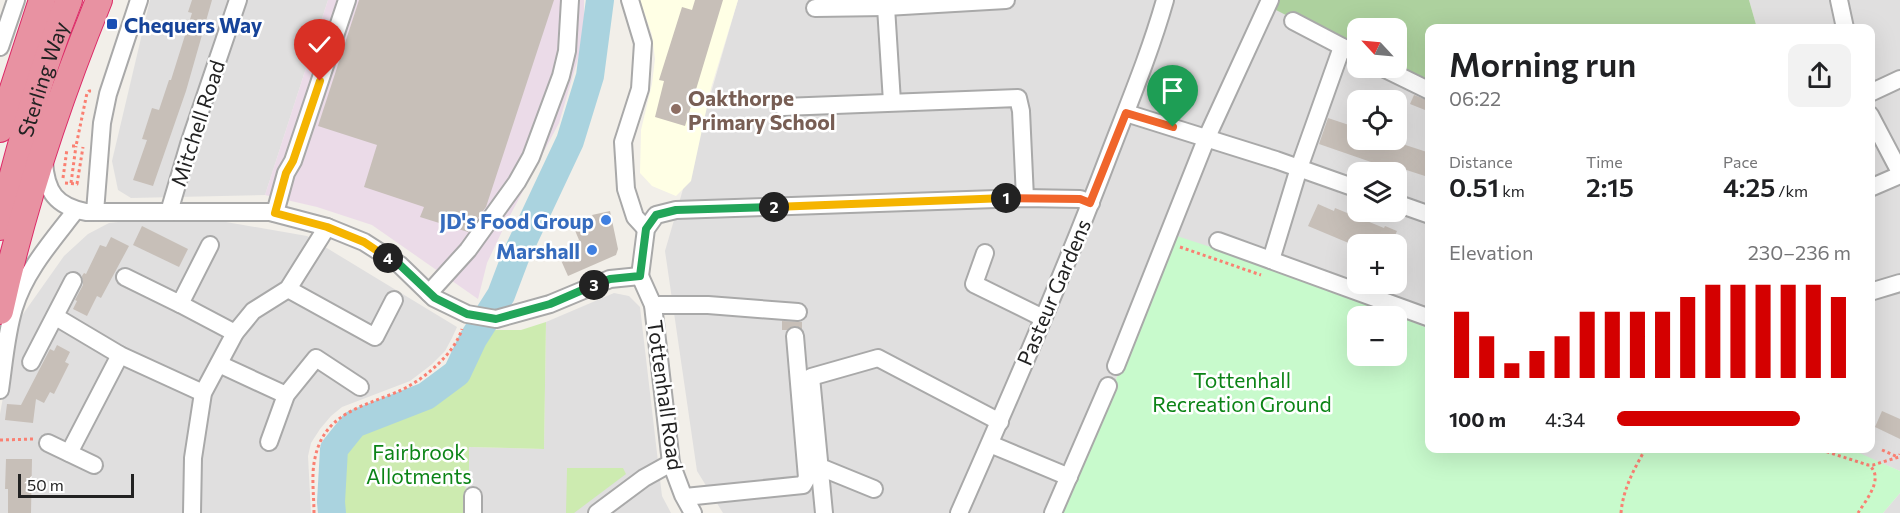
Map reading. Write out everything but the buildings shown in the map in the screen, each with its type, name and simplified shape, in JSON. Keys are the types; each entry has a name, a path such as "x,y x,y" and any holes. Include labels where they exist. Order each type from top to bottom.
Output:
{"highway":[{"name":"Sterling Way","path":"0,129 42,0"},
{"name":"Sterling Way","path":"0,227 26,126 69,0"},
{"path":"0,311 18,233 65,144 67,81 99,0"}],"street":[{"path":"0,47 16,0"},
{"path":"67,81 107,0"},
{"path":"95,212 102,123 108,94 139,0"},
{"name":"Mitchell Road","path":"170,212 193,133 238,0"},
{"path":"275,213 286,173 293,161 347,0"},
{"path":"429,293 468,250 518,182 531,157 561,76 567,51 570,0"},
{"path":"630,0 643,43 639,89 623,142 626,189 635,217 646,229"},
{"path":"815,8 1006,0"},
{"name":"Pasteur Gardens","path":"959,513 1000,422 1090,203 1153,40 1165,0"},
{"path":"1116,366 1207,137 1270,0"},
{"path":"1839,0 1844,24"},
{"path":"886,6 892,102"},
{"path":"1293,21 1347,49"},
{"path":"1271,260 1299,168 1347,58"},
{"path":"1403,78 1425,89"},
{"path":"1875,91 1900,79"},
{"path":"783,107 1018,98 1022,111 1025,198"},
{"path":"1126,113 1207,137 1347,185"},
{"path":"1875,126 1900,173 1875,186"},
{"path":"65,144 44,162 45,178 49,187 57,200 66,207 95,212 275,213 327,227 364,242 400,265 435,298 467,314 496,319 550,304 610,279 640,276 646,229 656,215 676,210 1025,198 1080,199 1090,203"},
{"path":"1407,207 1425,213"},
{"path":"0,390 14,308 20,293 26,279 76,210"},
{"path":"192,513 193,458 203,393 235,333 253,311 288,290 327,227"},
{"path":"1218,241 1425,316"},
{"path":"180,304 210,246"},
{"path":"985,253 974,284 1043,318"},
{"name":"Tottenhall Road","path":"640,276 654,305 671,463 693,513"},
{"path":"125,277 235,333"},
{"path":"31,362 73,281"},
{"path":"1875,290 1900,283"},
{"path":"288,290 375,337 394,300"},
{"path":"654,305 708,304 798,312"},
{"path":"56,317 120,355 203,393"},
{"path":"685,497 803,485 807,478 795,336"},
{"path":"69,453 120,355"},
{"path":"269,442 286,395 316,358 360,387"},
{"path":"824,513 812,377 878,358 1000,422"},
{"path":"219,364 286,395"},
{"path":"1053,513 1108,386"},
{"path":"48,443 94,465"},
{"path":"990,444 1069,477"},
{"path":"597,513 644,478 671,463"},
{"path":"820,467 874,489"}],"path":[{"path":"70,183 65,144 87,93 92,90 96,92"},
{"path":"63,183 77,184 78,177"},
{"path":"1180,247 1269,278"},
{"path":"314,513 314,459 331,425 346,413 378,398 398,392 438,364 460,337 467,314"},
{"path":"0,440 32,438 48,443"},
{"path":"1882,450 1900,457"},
{"path":"1621,513 1622,499 1631,475 1643,453"},
{"path":"1831,453 1873,467 1875,473"},
{"path":"1868,465 1900,457"},
{"path":"1858,513 1871,493 1878,464"}],"shaded area":[{"path":"150,0 328,0 265,195 131,198 118,190 112,161"},
{"path":"328,0 584,0 584,38 559,123 487,263 478,299 372,225 317,207 265,195"},
{"name":"Oakthorpe Primary School","path":"640,0 738,0 711,88 691,181 676,196 652,186 640,173 641,130 652,84 655,59 652,35"},
{"path":"738,0 1278,0 1347,45 1347,78 1407,76 1425,85 1425,327 1407,319 1407,306 1376,306 1348,294 1407,294 1407,234 1347,234 1347,293 1332,287 1120,370 1058,513 723,513 697,471 665,251"},
{"path":"1749,0 1900,0 1900,471 1857,453 1875,453 1875,24 1756,24"},
{"path":"169,212 307,236 457,327 445,351 410,381 342,407 320,429 311,443 308,456 311,513 0,513 0,414 16,324 64,256 88,234 109,223 137,220"},
{"path":"614,293 629,296 640,307 662,496 671,513 465,513 469,447 544,449 546,322"},
{"path":"1900,493 1900,513 1883,513"}],"green space":[{"path":"1278,0 1749,0 1756,24 1425,24 1425,85 1407,74 1407,18 1347,18 1347,46 1274,9"},
{"name":"Tottenhall Recreation Ground","path":"1174,235 1332,287 1376,306 1347,306 1347,366 1407,366 1407,319 1425,327 1425,453 1859,453 1900,471 1900,493 1883,513 1058,513 1120,370"},
{"name":"Fairbrook Allotments","path":"546,322 544,449 469,447 469,477 466,477 465,513 337,513 335,472 341,449 348,439 358,431 372,425 411,413 434,398 462,372 490,330 521,330"},
{"path":"567,468 623,468 626,474 574,513 566,513"}],"waterway":[{"path":"332,513 334,449 354,424 426,396 457,373 473,339 501,295 515,258 570,141 590,76 600,0"}],"place":[{"name":"Chequers Way","path":"112,24"},
{"name":"Oakthorpe Primary School","path":"676,109"},
{"name":"JD's Food Group","path":"606,220"},
{"name":"Marshall","path":"592,250"}],"route":[{"path":"320,81 293,161 286,173 275,213 327,227 364,242 400,265 435,298 467,314 496,319 550,304 610,279 640,276 646,229 656,215 676,210 871,202 1041,198 1080,199 1090,203 1126,113 1173,127"}]}
